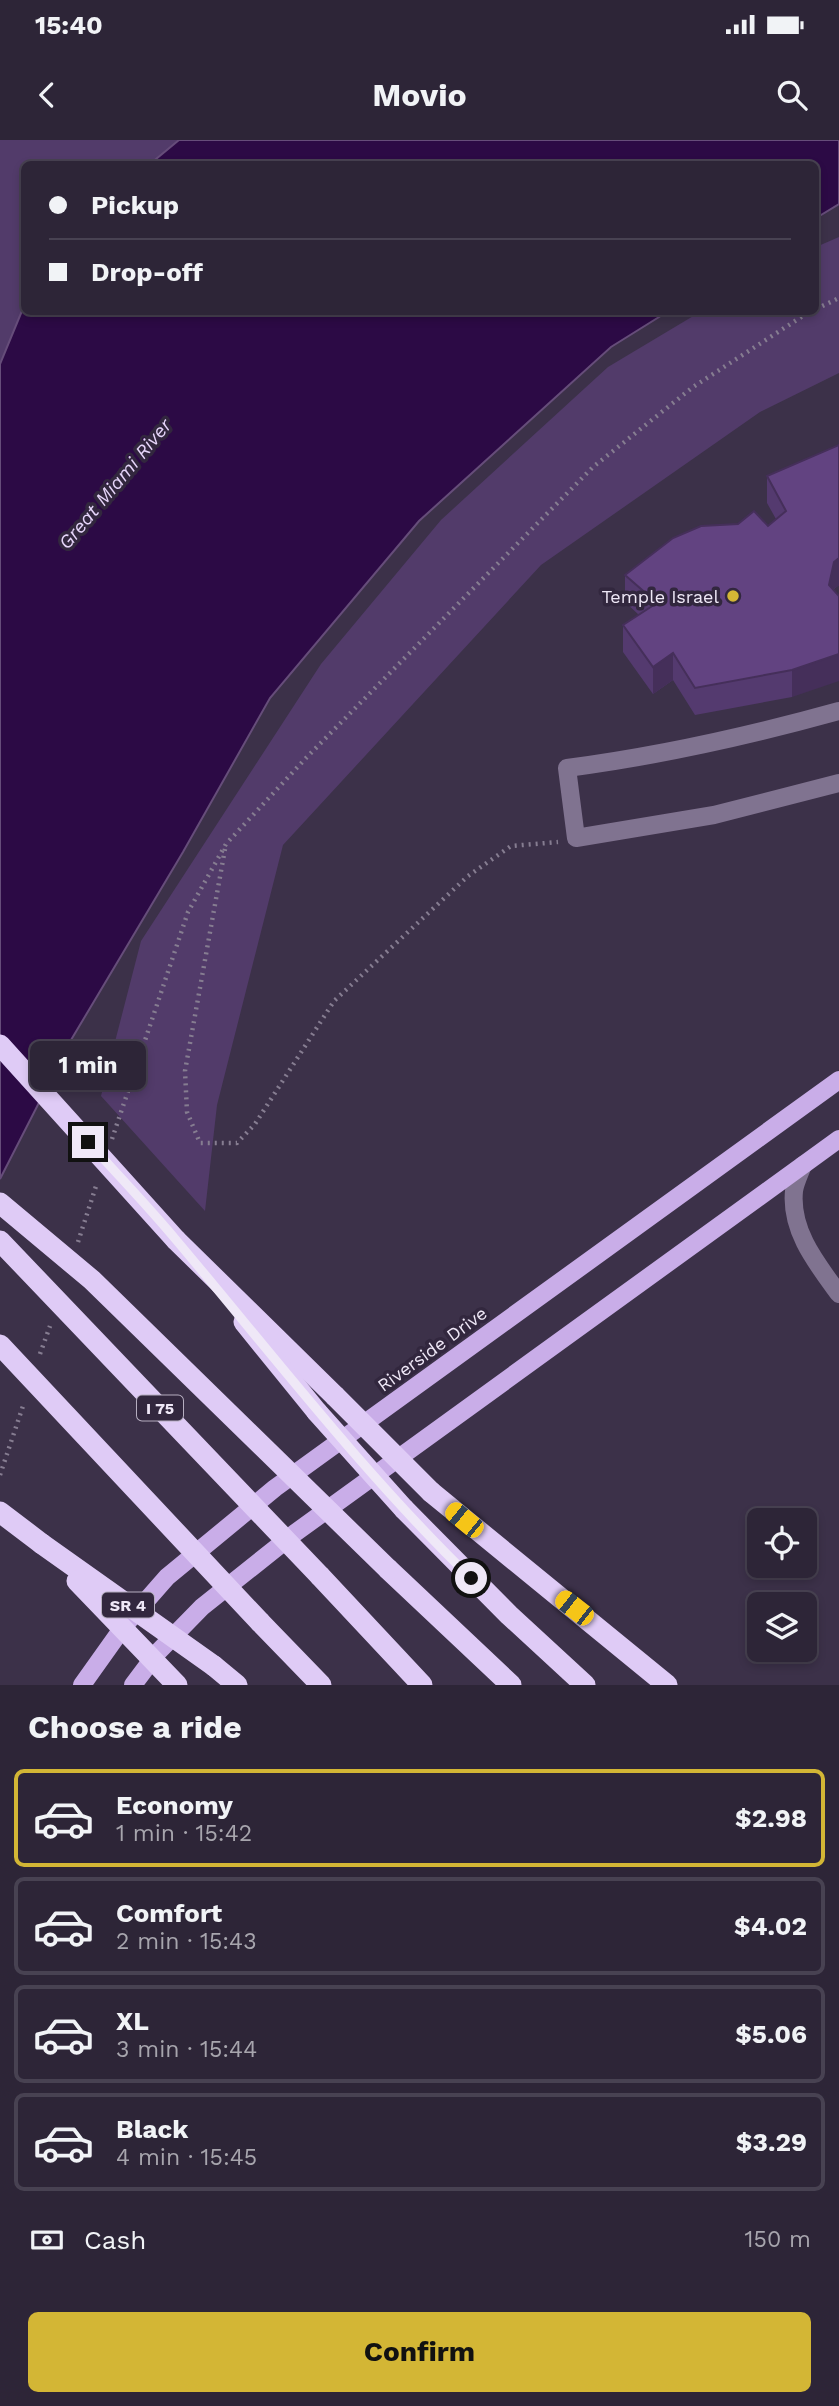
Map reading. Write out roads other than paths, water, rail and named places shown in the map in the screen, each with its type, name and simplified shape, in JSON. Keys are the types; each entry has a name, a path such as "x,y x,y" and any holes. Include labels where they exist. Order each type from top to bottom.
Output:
{"highway":[{"path":"0,1045 176,1240 317,1412 404,1509 509,1615 585,1685"},
{"path":"0,1203 92,1280 511,1685"},
{"path":"176,1240 430,1492 667,1685"},
{"name":"I 75","path":"0,1241 422,1685"},
{"path":"0,1345 321,1685"},
{"name":"SR 4","path":"0,1512 237,1685"},
{"path":"42,1544 177,1685"}],"main road":[{"name":"Riverside Drive","path":"82,1685 124,1626 167,1577 275,1488 839,1080"},
{"path":"133,1685 157,1653 202,1606 295,1533 839,1139"}],"street":[{"path":"839,711 770,730 635,760 567,768 576,838 715,815 839,783"},
{"path":"803,1166 794,1190 797,1226 814,1259 839,1294"}],"water":[{"path":"179,140 839,140 839,204 819,216 819,161 154,161"},
{"name":"Great Miami River","path":"21,313 662,315 611,347 419,521 270,698 183,852 71,1040 0,1179 0,364"}],"place":[{"name":"Temple Israel","path":"733,596"}]}
